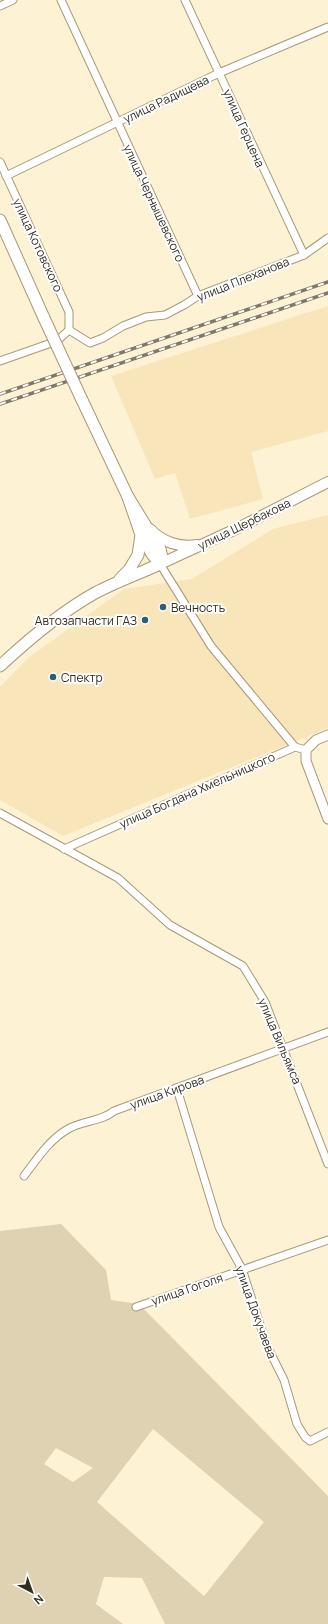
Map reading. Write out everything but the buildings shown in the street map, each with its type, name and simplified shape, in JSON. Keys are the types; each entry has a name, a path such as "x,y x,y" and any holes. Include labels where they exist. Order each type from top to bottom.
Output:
{"main road":[{"path":"0,220 128,497 145,531 160,549 162,557 160,564 114,584 78,604 25,644 0,666"},
{"name":"улица Щербакова","path":"160,564 205,544 328,482"},
{"path":"145,531 175,544 192,546 205,544"},
{"path":"114,584 122,578 135,562 145,531"}],"street":[{"path":"0,6 14,0"},
{"name":"улица Чернышевского","path":"61,0 198,296"},
{"name":"улица Герцена","path":"185,0 304,255"},
{"name":"улица Радищева","path":"6,176 219,73 328,27"},
{"name":"улица Котовского","path":"0,162 69,312 70,330"},
{"name":"улица Плеханова","path":"70,330 90,342 103,338 123,326 146,317 165,315 184,306 198,296 304,255 328,238"},
{"path":"0,361 57,342 70,330"},
{"path":"160,564 211,646 296,747 306,750"},
{"path":"328,735 316,740 306,750 306,761 328,819"},
{"name":"улица Богдана Хмельницкого","path":"64,849 296,747"},
{"name":"улица Вильямса","path":"0,813 118,878 170,924 244,966 265,1002 284,1047 328,1164"},
{"name":"улица Кирова","path":"24,1176 46,1146 69,1128 106,1118 114,1111 328,1032"},
{"name":"улица Докучаева","path":"177,1089 219,1228 242,1270 267,1346 284,1380 297,1424 305,1437 310,1441 328,1432"},
{"name":"улица Гоголя","path":"136,1307 328,1240"}],"shaded area":[{"path":"328,306 328,431 251,452 263,499 190,519 175,473 155,479 111,376"},
{"path":"328,515 328,728 63,836 0,800 0,687 28,658 124,589 192,579 273,529"},
{"path":"61,1224 106,1270 111,1300 139,1304 328,1496 328,1624 165,1624 142,1578 104,1577 96,1604 123,1624 0,1624 0,1231","holes":["153,1429 264,1522 204,1596 97,1502","56,1448 93,1468 73,1482 44,1464"]}],"railway":[{"path":"0,394 328,282"},
{"path":"0,404 328,293"}],"place":[{"name":"Вечность","path":"163,607"},
{"name":"Автозапчасти ГАЗ","path":"145,620"},
{"name":"Спектр","path":"53,677"}]}
